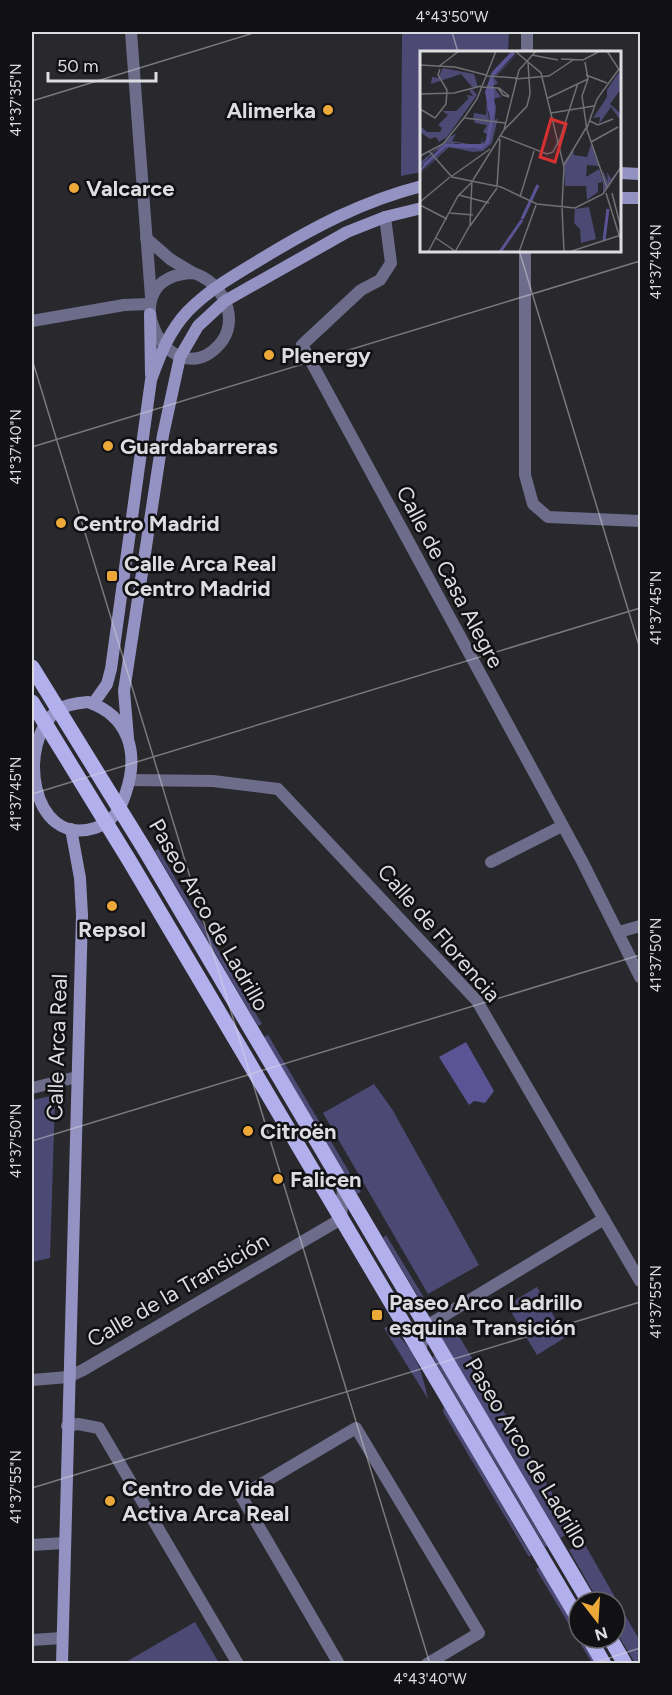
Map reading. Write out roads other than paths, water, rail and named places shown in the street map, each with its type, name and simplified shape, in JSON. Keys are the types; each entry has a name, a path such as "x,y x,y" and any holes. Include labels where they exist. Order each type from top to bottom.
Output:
{"main road":[{"path":"621,173 640,174"},
{"path":"151,380 164,346 187,312 216,286 340,214 393,193 420,186"},
{"path":"621,198 640,198"},
{"path":"128,738 118,719 93,704 75,703 58,710 46,725 38,742 33,789 56,822 71,829 89,830 107,824 120,809 130,780 131,762 124,691 163,435 180,357 198,326 225,301 317,246 385,218 420,209"},
{"path":"93,704 107,684 111,669 151,380 148,331 150,305"},
{"name":"Paseo Arco de Ladrillo","path":"32,667 120,809 582,1590"},
{"name":"Paseo Arco de Ladrillo","path":"32,702 107,824 567,1600"},
{"name":"Calle Arca Real","path":"62,1664 82,915 80,878 71,829"},
{"path":"596,1650 604,1664"},
{"path":"617,1650 626,1664"}],"street":[{"path":"131,32 150,305 164,346 180,357 198,358 208,354 224,339 229,318 225,301 216,286 208,279 170,259 146,238"},
{"path":"527,32 527,51"},
{"name":"Calle de Casa Alegre","path":"385,218 391,263 380,280 361,290 302,345 619,932 640,976"},
{"path":"525,252 525,475 533,504 549,517 640,521"},
{"path":"150,305 165,281 180,274 193,273"},
{"path":"32,321 124,305 150,305"},
{"name":"Calle de Florencia","path":"130,780 213,781 278,789 477,1001 640,1281"},
{"path":"491,862 562,826"},
{"path":"619,932 640,926"},
{"path":"32,1088 77,1077"},
{"path":"341,1219 343,1188"},
{"name":"Calle de la Transición","path":"32,1380 68,1377 341,1219"},
{"path":"420,1352 425,1327 604,1219"},
{"path":"67,1426 78,1424 99,1428 238,1664"},
{"path":"339,1664 241,1496 356,1428 479,1633 427,1664"},
{"path":"32,1545 64,1543"},
{"path":"32,1640 62,1638"}],"place":[{"name":"Alimerka","path":"328,110"},
{"name":"Valcarce","path":"74,188"},
{"name":"Plenergy","path":"269,355"},
{"name":"Guardabarreras","path":"108,446"},
{"name":"Centro Madrid","path":"61,523"},
{"name":"Calle Arca Real Centro Madrid","path":"112,576"},
{"name":"Repsol","path":"112,906"},
{"name":"Citroën","path":"248,1131"},
{"name":"Falicen","path":"278,1179"},
{"name":"Paseo Arco Ladrillo esquina Transición","path":"377,1315"},
{"name":"Centro de Vida Activa Arca Real","path":"110,1501"}]}
